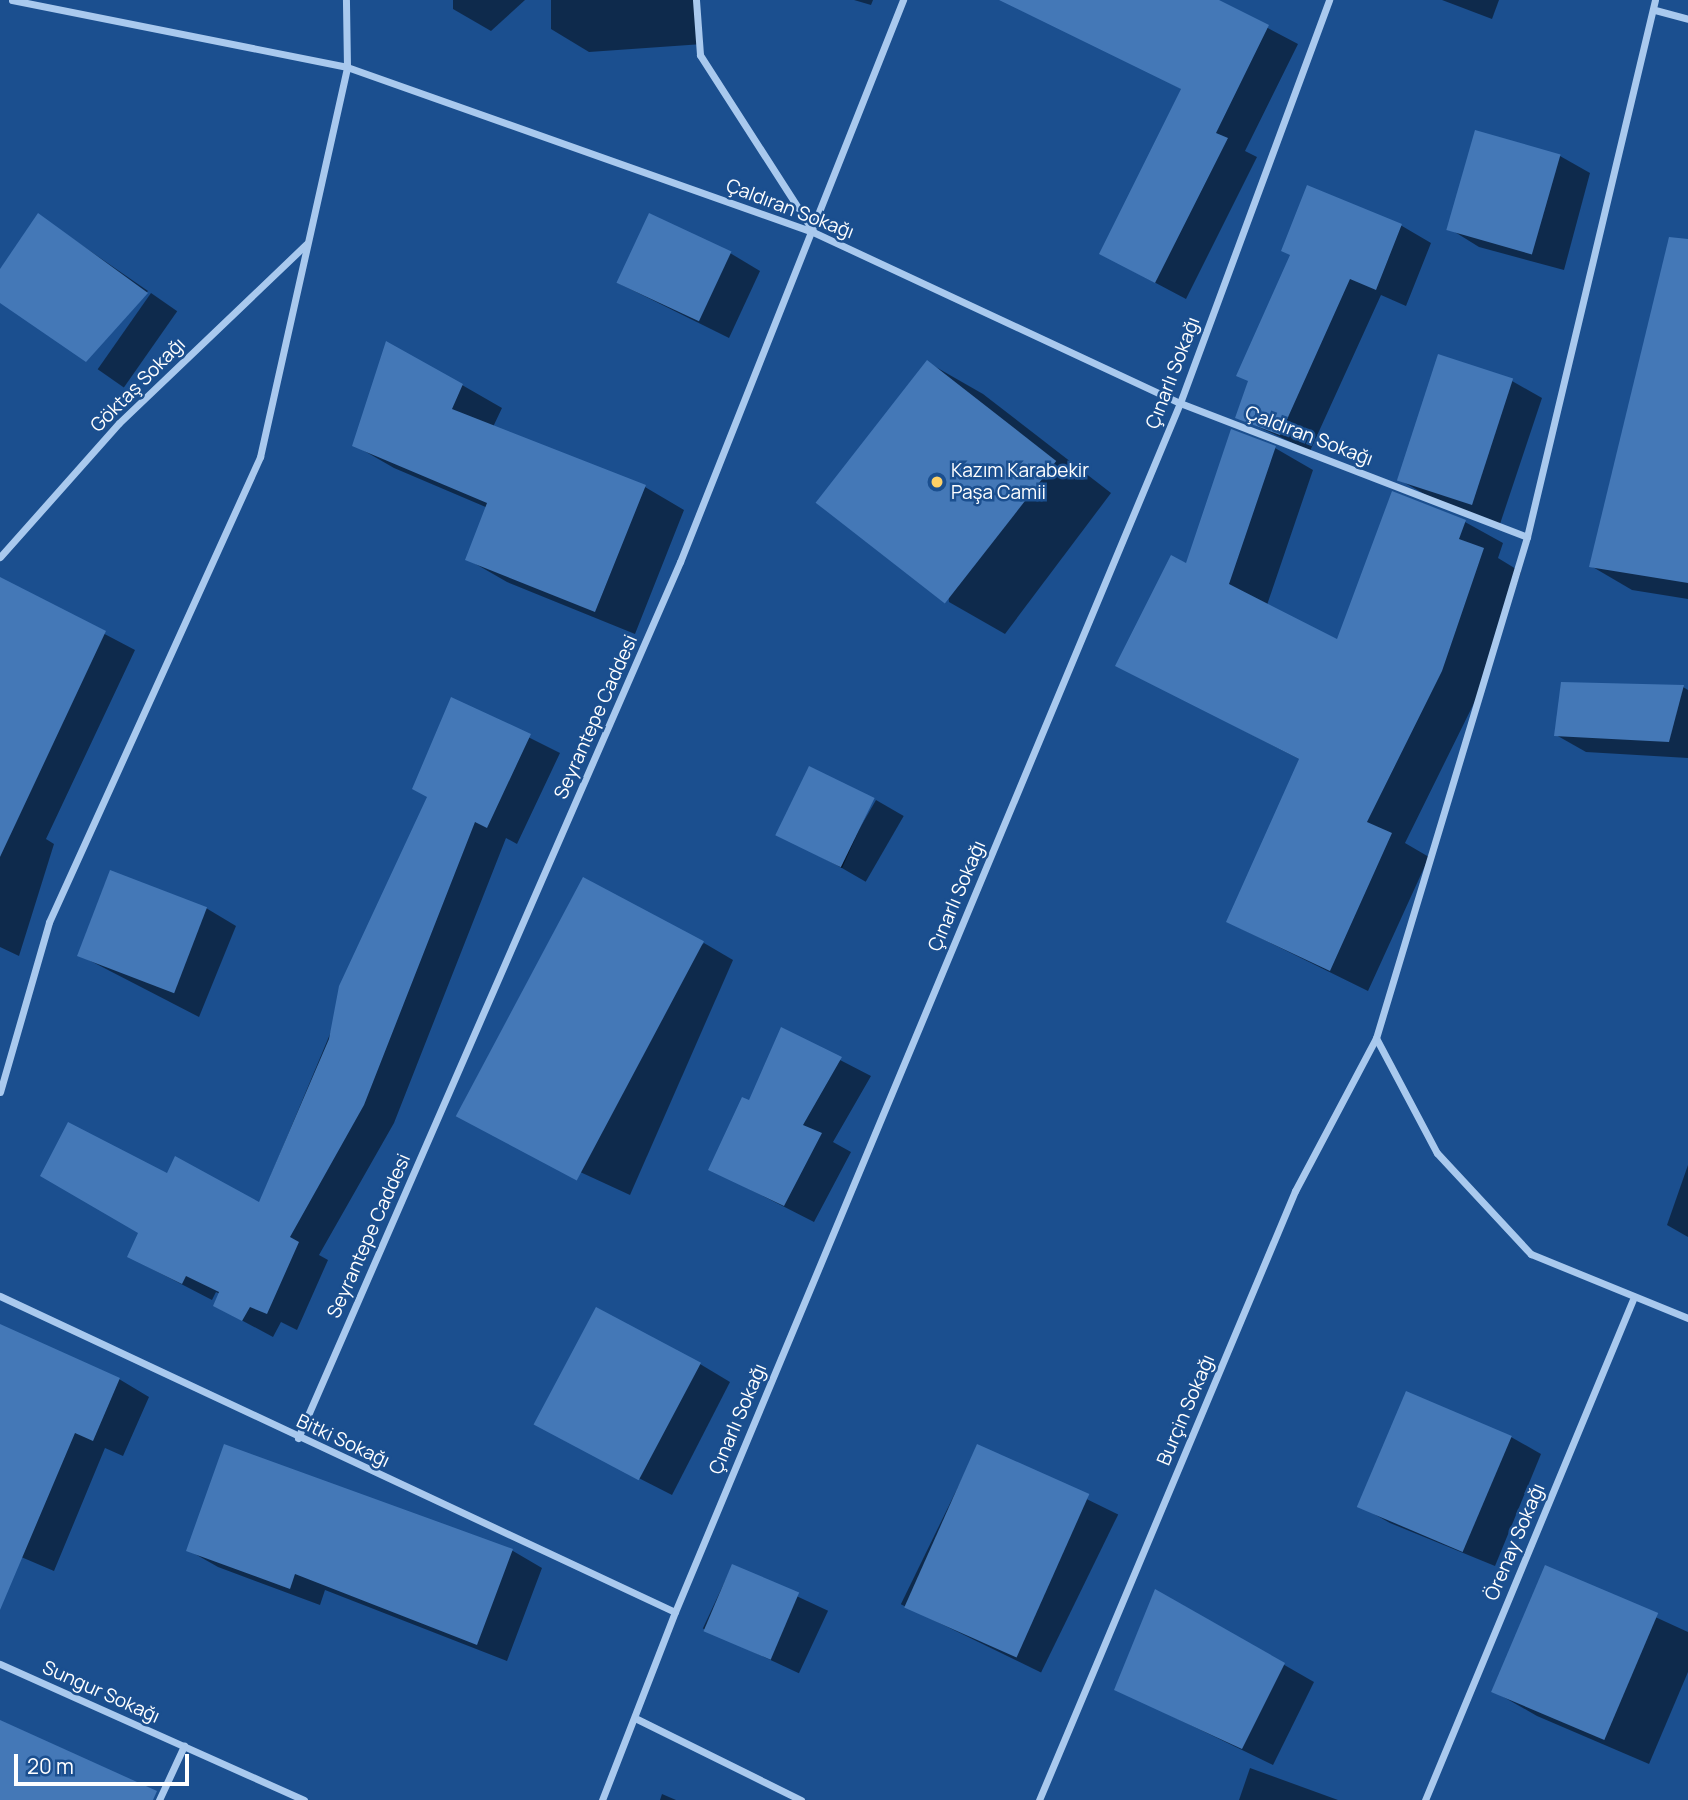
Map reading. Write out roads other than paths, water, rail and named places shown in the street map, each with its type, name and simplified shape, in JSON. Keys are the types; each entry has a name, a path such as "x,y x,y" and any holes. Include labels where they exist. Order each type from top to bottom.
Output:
{"street":[{"name":"Çaldıran Sokağı","path":"12,0 346,67 813,232 1180,403 1527,537"},
{"path":"0,1092 49,922 260,457 346,67 346,0"},
{"path":"696,0 699,55 813,232"},
{"name":"Seyrantepe Caddesi","path":"298,1438 675,575 903,0"},
{"name":"Çınarlı Sokağı","path":"602,1800 637,1719 674,1612 1180,403 1329,0"},
{"name":"Burçin Sokağı","path":"1039,1800 1295,1191 1376,1038 1527,537 1656,10 1655,0"},
{"path":"1656,10 1688,19"},
{"name":"Göktaş Sokağı","path":"0,557 119,423 307,243"},
{"path":"1376,1038 1437,1153 1531,1254 1688,1318"},
{"name":"Bitki Sokağı","path":"0,1296 674,1612"},
{"name":"Örenay Sokağı","path":"1424,1800 1634,1297"},
{"name":"Sungur Sokağı","path":"0,1664 304,1800"},
{"path":"637,1719 801,1800"},
{"path":"159,1800 184,1746"}],"place":[{"name":"Kazım Karabekir Paşa Camii","path":"937,482"}]}
